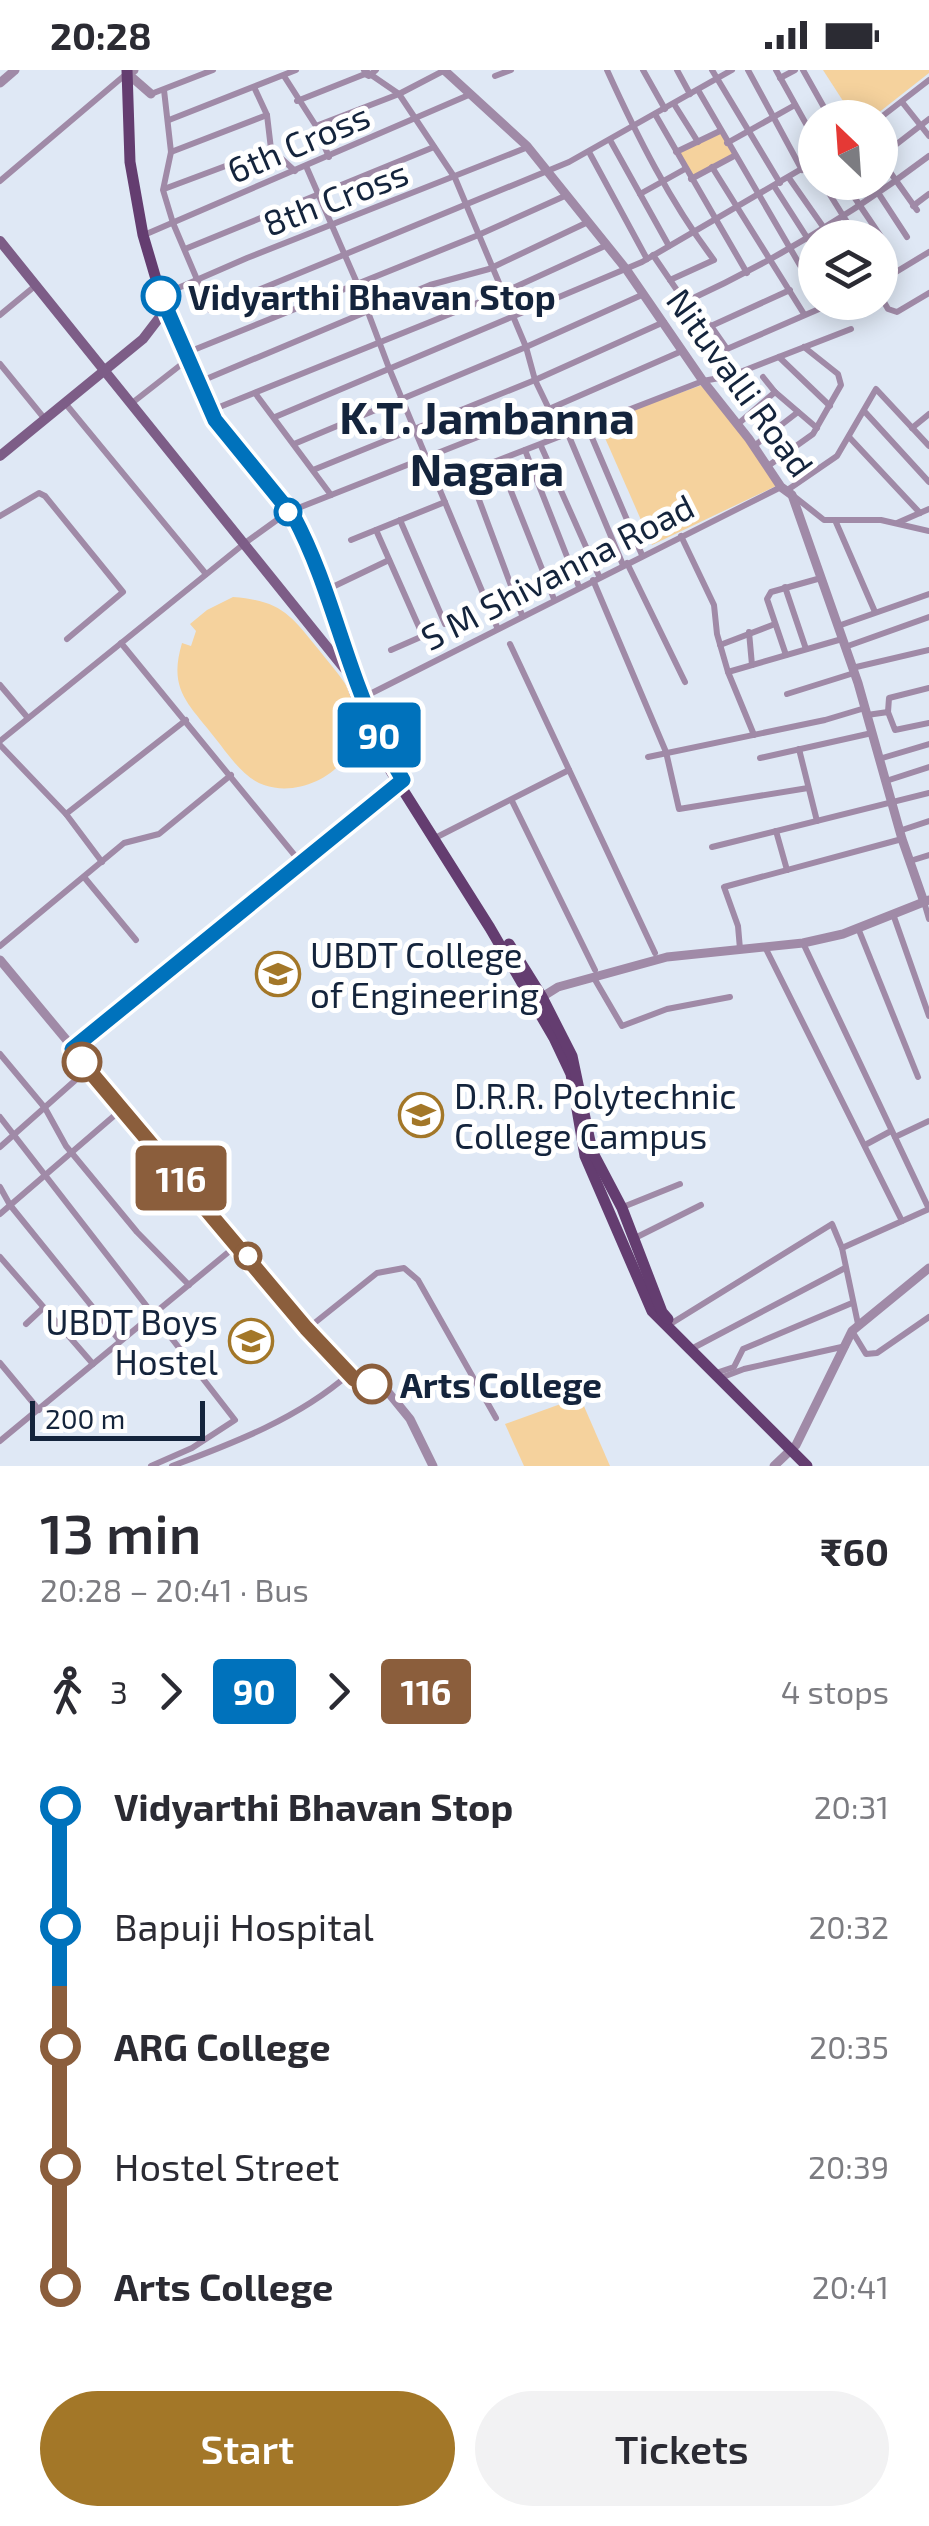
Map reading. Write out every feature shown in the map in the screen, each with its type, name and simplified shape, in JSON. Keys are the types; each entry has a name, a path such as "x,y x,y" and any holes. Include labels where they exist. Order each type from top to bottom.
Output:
{"main road":[{"path":"128,71 130,162 143,236 166,309 215,420 288,512 324,590 344,668 401,782 515,962 571,1074 585,1156 652,1311 793,1448 817,1466"},
{"path":"0,241 244,543 336,644 360,699"},
{"path":"2,449 143,339 166,309"},
{"path":"515,962 542,996 572,1056 592,1151 622,1208 662,1312 808,1466"}],"street":[{"path":"0,83 15,70"},
{"path":"0,181 128,71 151,94 213,70"},
{"path":"169,120 296,70"},
{"path":"297,102 376,70"},
{"path":"316,126 399,94 444,70"},
{"name":"Nituvalli Road","path":"444,70 528,147 567,195 626,269 703,382 786,491 844,643 901,835 926,901"},
{"path":"496,76 511,70"},
{"path":"607,70 663,181 692,232 714,260 670,280"},
{"path":"643,70 664,110"},
{"path":"677,70 720,131 798,264"},
{"path":"712,70 750,130 798,221"},
{"path":"164,90 171,152 163,190 210,310 548,172 732,70"},
{"path":"748,70 798,163"},
{"path":"795,70 778,74 798,110"},
{"path":"803,70 820,100"},
{"path":"366,73 399,94 455,178 476,236 526,347 536,380 568,434 625,564 684,682"},
{"path":"284,76 297,102 316,126 329,157"},
{"path":"898,105 929,80"},
{"path":"254,88 266,116 271,149 296,171"},
{"name":"6th Cross","path":"143,236 471,94"},
{"path":"902,102 929,136"},
{"path":"674,104 698,142"},
{"path":"727,143 795,105"},
{"path":"655,114 747,274"},
{"path":"171,152 266,116"},
{"path":"898,143 929,119"},
{"path":"676,152 720,131"},
{"path":"610,140 669,246"},
{"path":"185,249 434,147"},
{"name":"8th Cross","path":"161,296 528,147"},
{"path":"163,190 271,149"},
{"path":"589,152 650,258 727,349 798,317"},
{"path":"691,179 734,155"},
{"path":"898,180 929,156"},
{"path":"306,166 497,627"},
{"path":"712,167 798,304"},
{"path":"640,194 686,169"},
{"path":"274,417 514,319 650,258 798,172"},
{"path":"789,178 820,220"},
{"path":"898,185 915,208 929,194"},
{"path":"132,403 186,356 567,195"},
{"path":"833,200 846,220"},
{"path":"858,200 871,220"},
{"path":"839,220 870,200"},
{"path":"882,200 906,237"},
{"path":"199,382 368,310 490,268 588,222"},
{"path":"685,302 747,274 798,243"},
{"path":"211,410 502,293 607,245"},
{"path":"898,271 929,252"},
{"path":"0,315 36,285"},
{"path":"710,326 790,290"},
{"path":"898,311 929,292"},
{"path":"294,444 644,294"},
{"path":"312,470 536,380 664,322"},
{"path":"437,484 851,329"},
{"path":"768,466 794,450 817,428 841,385 838,374 804,347"},
{"path":"102,862 66,814 0,743 28,718 244,543 288,512 550,409 684,350"},
{"path":"779,357 830,406"},
{"path":"0,364 44,418"},
{"path":"763,377 817,428"},
{"path":"929,446 876,390 865,412 929,482"},
{"path":"255,392 330,496"},
{"path":"738,424 775,392"},
{"path":"64,402 206,574"},
{"path":"754,446 798,412"},
{"name":"S M Shivanna Road","path":"360,699 642,555 786,491 837,456 865,412"},
{"path":"912,428 929,414"},
{"path":"587,426 642,555"},
{"path":"849,437 920,513"},
{"path":"541,446 666,752 679,809 808,788"},
{"path":"525,450 578,587"},
{"path":"499,461 554,598"},
{"path":"469,472 522,614"},
{"path":"786,491 824,520 880,520 929,531"},
{"path":"0,516 31,495 45,496 122,592 68,638"},
{"path":"351,540 446,502"},
{"path":"896,524 929,509"},
{"path":"400,520 444,624"},
{"path":"835,520 874,612"},
{"path":"376,530 423,636 392,650"},
{"path":"681,536 714,605 728,672 754,736"},
{"path":"324,590 389,560"},
{"path":"786,656 767,599 771,592 821,578"},
{"path":"786,587 806,650"},
{"path":"838,626 929,594"},
{"path":"728,672 929,618"},
{"path":"720,644 775,624"},
{"path":"748,632 752,666"},
{"path":"120,643 301,863"},
{"path":"510,644 655,952"},
{"path":"787,694 853,670 929,650"},
{"path":"0,685 28,718"},
{"path":"929,688 889,698 888,712 895,730 929,723"},
{"path":"648,757 866,711 888,712"},
{"path":"66,814 186,720"},
{"path":"760,758 872,733"},
{"path":"879,759 929,744"},
{"path":"799,750 817,821"},
{"path":"886,782 929,767"},
{"path":"436,837 569,770"},
{"path":"0,946 124,843 158,834 231,775"},
{"path":"72,1049 401,782"},
{"path":"712,847 929,794"},
{"path":"512,801 622,1026 667,1009 730,997"},
{"path":"740,948 738,926 724,887 901,835 929,821"},
{"path":"776,832 787,870"},
{"path":"910,861 929,854"},
{"path":"84,877 136,940"},
{"path":"542,996 595,974 668,957 804,943 858,928 926,901 929,920"},
{"path":"893,914 929,1016"},
{"path":"858,928 918,1078"},
{"path":"804,943 929,1209 842,1248"},
{"path":"765,948 902,1221"},
{"path":"1,963 306,1328 354,1379 388,1392 410,1419 433,1466"},
{"path":"0,1054 137,1232 189,1285"},
{"path":"0,1147 88,1069"},
{"path":"0,1214 122,1109"},
{"path":"0,1118 235,1420 192,1448 151,1466"},
{"path":"865,1145 929,1121"},
{"path":"622,1208 680,1184"},
{"path":"0,1187 10,1205 120,1341"},
{"path":"634,1238 701,1205"},
{"path":"672,1323 832,1224 842,1248 855,1327 866,1354 877,1353 929,1318"},
{"path":"0,1442 238,1246"},
{"path":"0,1257 93,1364"},
{"path":"306,1328 377,1273 404,1268 418,1280 496,1418"},
{"path":"695,1347 845,1268"},
{"path":"774,1466 793,1448 855,1327 929,1268"},
{"path":"721,1374 734,1366 743,1349 852,1303"},
{"path":"26,1324 44,1308"},
{"path":"721,1374 847,1346"},
{"path":"0,1362 39,1410"},
{"path":"172,1466 262,1429 335,1387 349,1374"}],"shaded area":[{"path":"823,70 929,70 895,100 842,100"},
{"path":"721,131 734,155 691,179 676,153"},
{"path":"702,385 776,486 652,545 598,422"},
{"path":"233,597 263,602 292,618 335,670 353,699 358,726 354,743 345,758 317,781 282,788 256,782 231,758 183,695 178,659 182,643 191,646 196,631 190,624"},
{"path":"580,1397 610,1466 524,1466 505,1424"}],"bus line":[{"name":"90","path":"82,1062 72,1049 403,780 360,693 329,594 294,517 215,420 161,296"},
{"name":"116","path":"82,1062 306,1328 354,1379 372,1384"}],"place":[{"name":"Vidyarthi Bhavan Stop","path":"161,296"},
{"name":"UBDT College of Engineering","path":"278,974"},
{"name":"D.R.R. Polytechnic College Campus","path":"421,1115"},
{"name":"UBDT Boys Hostel","path":"251,1341"},
{"name":"Arts College","path":"372,1384"}],"district":[{"name":"K.T. Jambanna Nagara","path":"487,442"}]}
